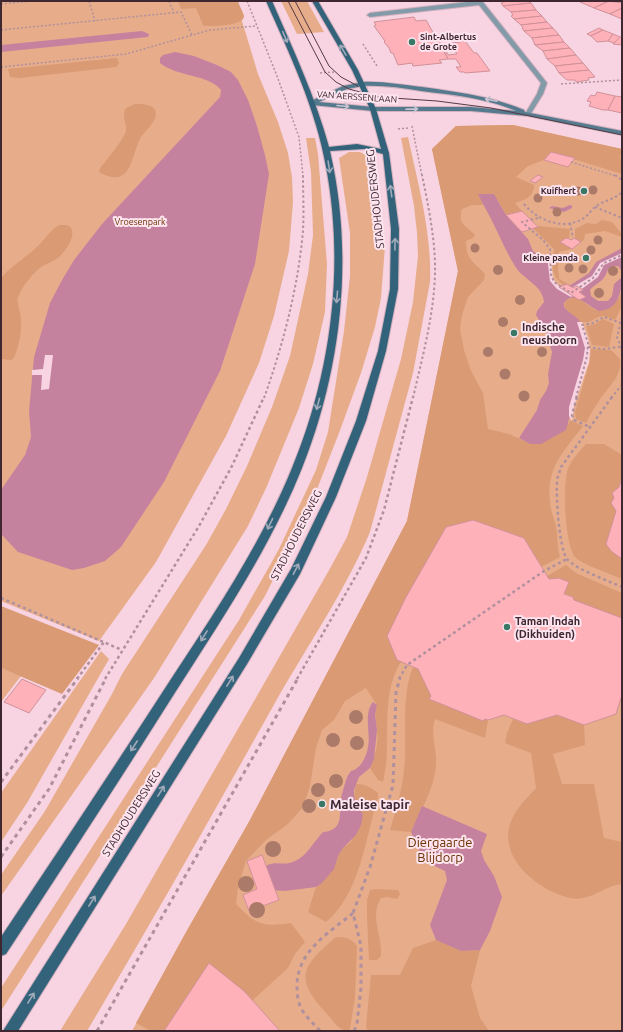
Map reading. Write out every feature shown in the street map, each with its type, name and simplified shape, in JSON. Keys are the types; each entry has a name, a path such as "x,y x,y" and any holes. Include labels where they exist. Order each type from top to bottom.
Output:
{"main road":[{"path":"1,949 98,803 202,640 260,545 297,469 316,412 327,366 335,321 338,289 339,254 335,202 326,149 312,103 270,1"},
{"name":"STADHOUDERSWEG","path":"10,1031 243,661 296,571 331,497 361,421 382,351 394,289 396,238 386,153 373,109 362,84 315,1"},
{"path":"326,149 362,146 375,148 386,153"}],"street":[{"path":"370,15 480,2 533,68 544,86 528,114"},
{"name":"VAN AERSSENLAAN","path":"312,103 346,88 362,84 391,85 466,95 507,103 528,114"},
{"name":"VAN AERSSENLAAN","path":"312,103 373,109 471,109 528,114 622,133"}],"path":[{"path":"1,4 32,1"},
{"path":"89,1 95,21"},
{"path":"169,1 174,13"},
{"path":"1,857 49,789 110,669 199,526 231,468 260,408 274,370 291,308 296,279 303,230 303,176 299,137 277,76 246,1"},
{"path":"1,30 181,12 192,35"},
{"path":"1,67 126,54 210,30 256,26"},
{"name":"VAN AERSSENLAAN","path":"301,75 378,68"},
{"path":"544,86 622,80"},
{"path":"571,162 613,174 622,180"},
{"path":"524,204 538,218 554,223 570,223 584,218 596,207 609,201 622,192"},
{"path":"596,207 622,218"},
{"path":"538,218 522,222 543,240 550,249 554,282 570,293 593,278 604,263 622,255"},
{"path":"570,223 572,238"},
{"path":"590,427 574,420 572,415 586,362 588,347 583,324 593,323 604,317 620,323"},
{"path":"588,347 603,349 621,348 617,337 622,317"},
{"path":"622,385 561,467 557,480 557,503 563,549 567,559 579,568 622,587"},
{"path":"320,1031 302,1009 297,992 297,978 305,957 319,942 353,913 370,867 393,785 396,692 400,676 407,665 544,571 567,559"},
{"path":"1,598 122,650"},
{"path":"1,782 104,642"},
{"path":"353,913 358,926 362,946 361,988 357,1024 354,1031"}],"green space":[{"name":"Vroesenpark","path":"236,1 258,74 278,122 288,153 292,177 293,202 289,251 274,316 259,363 226,436 156,562 99,641 1,601 1,2"},
{"path":"281,1 307,1 324,32 297,34"},
{"name":"Diergaarde Blijdorp","path":"513,125 622,149 622,1031 132,1031 250,820 407,521 458,271 432,149 456,126"},
{"path":"408,137 427,227 430,282 413,373 370,532 338,597 276,701 183,867 87,1031 60,1031 126,924 347,537 367,477 401,359 413,302 418,256 417,233 414,206 401,138"},
{"path":"306,138 315,138 318,154 327,264 325,312 313,364 299,408 267,486 248,526 154,678 1,896 1,875 45,811 122,674 206,545 247,466 272,407 290,356 308,274 313,235 311,172"},
{"path":"349,152 360,152 369,157 376,215 385,246 381,298 375,327 361,373 312,502 265,596 1,1011 1,988 239,620 279,549 316,470 328,432 344,331 350,276 350,233 339,158"},
{"path":"101,651 109,659 27,803 1,842 1,793"},
{"path":"1,668 21,676 1,702"}],"shaded area":[{"path":"178,1 238,1 244,16 243,19 234,24 206,26 203,25 196,8 181,9"},
{"path":"142,31 149,34 148,37 1,52 1,45"},
{"path":"175,52 194,56 231,72 238,80 248,100 257,126 269,174 255,264 220,371 164,482 121,547 105,561 84,568 72,570 18,552 1,534 1,490 25,455 31,437 29,411 34,357 50,303 62,280 74,260 102,224 220,97 221,90 208,81 167,68 160,63 160,58 163,55"},
{"path":"117,58 119,63 116,67 20,78 10,77 8,69"},
{"path":"135,104 146,105 154,108 156,114 154,121 140,139 131,163 124,174 118,177 110,177 100,173 99,170 125,134 126,127 124,114 126,108"},
{"path":"513,125 622,149 620,158 622,160 622,174 551,152 544,160 528,166 516,177 534,185 531,195 515,203 522,211 506,215 498,200 479,194 483,205 472,205 462,209 461,214 463,224 475,235 473,238 466,241 467,252 471,260 485,274 484,280 468,297 462,315 460,329 464,350 471,371 483,393 488,429 509,434 531,444 569,423 570,420 583,426 561,455 552,473 550,484 549,495 556,527 560,557 541,567 523,538 473,520 446,527 406,597 387,636 397,660 401,662 389,694 387,716 387,758 383,782 378,780 370,768 377,745 375,714 377,705 366,688 345,701 334,720 322,730 316,748 310,786 303,807 288,824 266,840 246,861 238,887 236,904 249,916 260,923 273,925 291,923 305,942 295,954 288,968 253,1000 209,963 164,1031 151,1031 136,1023 250,820 407,521 458,271 432,149 456,126"},
{"path":"478,194 494,194 506,215 528,239 533,251 540,256 547,258 550,274 556,286 566,288 589,273 596,262 622,248 622,271 618,266 611,267 603,279 590,290 591,296 598,301 608,301 612,296 614,284 622,277 620,294 615,304 605,310 599,311 577,298 568,299 564,303 564,307 580,321 588,350 566,430 541,444 530,444 519,438 537,410 540,400 549,383 548,374 552,352 548,335 536,315 537,311 544,302 543,296 537,287 517,269"},
{"path":"602,220 612,222 622,234 622,237 605,231 585,234 584,240 581,242 575,239 575,229 587,223 596,224"},
{"path":"59,225 67,225 71,228 72,235 70,243 59,257 42,266 23,288 18,298 18,307 21,316 21,334 17,349 14,358 11,360 1,359 1,278"},
{"path":"537,226 570,229 569,238 566,238 560,242 572,249 559,252 558,269 559,279 570,285 567,287 561,283 553,271 554,249 533,228"},
{"path":"622,291 622,306 615,320 604,316 598,317 589,322 580,322 564,307 566,300 576,297 595,310 619,298"},
{"path":"603,319 614,324 609,347 592,345 586,326 595,324"},
{"path":"591,349 611,350 620,359 620,366 617,377 595,406 586,423 576,419 575,412 590,361"},
{"path":"586,444 604,444 622,455 622,481 619,487 612,493 614,498 611,503 616,511 606,544 611,551 622,559 622,579 578,560 575,557 569,540 565,500 566,477 571,462"},
{"path":"566,565 576,573 622,593 622,618 574,600 573,597 555,586 547,576"},
{"path":"1,606 99,645 62,694 1,668"},
{"path":"413,667 418,669 431,696 430,699 483,721 485,719 488,720 485,738 435,719 433,736 436,759 435,773 433,782 411,832 390,830 403,778 405,757 405,705 409,679"},
{"path":"373,702 377,705 375,715 377,730 374,759 370,768 359,777 354,790 354,797 363,815 361,825 356,835 343,848 338,856 334,869 321,884 316,887 285,891 271,890 260,870 270,864 286,864 299,859 307,852 323,832 331,830 338,823 340,818 342,794 346,779 351,771 356,769 361,764 367,753 369,742 368,712"},
{"path":"557,715 584,725 585,745 553,754 562,784 594,784 604,838 622,842 622,884 615,885 591,896 577,899 558,894 536,882 517,863 511,852 508,840 509,828 513,816 536,788 531,753 505,743 507,733 513,719 527,724"},
{"path":"356,784 365,785 372,789 378,793 378,798 365,848 354,881 347,897 326,922 308,912 316,887 321,884 333,869 343,848 351,842 363,815 354,797"},
{"path":"422,806 487,834 481,851 484,860 494,876 502,897 490,931 480,950 461,951 436,940 430,925 447,880 445,871 424,861 411,832"},
{"path":"370,890 398,890 400,894 397,899 387,897 381,898 376,912 376,919 381,956 377,960 369,960 367,900"},
{"path":"336,937 348,938 357,946 355,997 350,1029 347,1031 338,1027 316,1002 309,991 306,981 306,973 315,956"},
{"path":"436,940 461,951 480,950 471,986 480,1018 489,1031 368,1031 366,1026 371,975 400,975 413,948"}],"pier":[{"path":"622,253 622,257 604,265 598,277 571,297 557,289 550,281 547,256 551,262 553,279 559,286 569,288 592,276 600,263"},
{"path":"577,322 582,322 588,338 590,350 589,362 574,406 572,421 569,416 569,407 583,360 585,348"},
{"path":"45,355 53,355 49,389 41,390 42,375 32,375 32,370 43,369"}],"building":[{"path":"502,1 529,1 531,3 503,6 501,3 503,3"},
{"path":"578,1 609,1 594,8"},
{"path":"609,1 622,3 622,8 610,14 594,8"},
{"path":"531,3 536,10 511,12 503,6"},
{"path":"622,8 622,19 610,14"},
{"path":"536,10 542,16 514,19 511,16 513,15 511,12"},
{"path":"542,16 547,22 521,25 514,19"},
{"name":"Sint-Albertus de Grote","path":"414,17 416,21 426,20 435,36 441,42 439,42 448,59 439,60 442,63 413,66 412,63 398,65 393,53 391,53 384,42 385,41 374,26 376,25 374,22"},
{"path":"547,22 553,28 524,31 521,25"},
{"path":"553,28 559,35 532,38 524,31"},
{"path":"599,28 603,30 591,36 587,34"},
{"path":"603,30 613,34 608,41 597,42 591,36"},
{"path":"613,34 620,37 614,43 608,41"},
{"path":"559,35 564,42 535,45 532,38"},
{"path":"620,37 622,38 622,45 613,44"},
{"path":"465,41 474,53 477,53 490,71 460,72 456,67 461,67 456,59 448,59 441,45","holes":["453,48 457,54 448,55 445,49"]},
{"path":"564,42 570,48 543,51 535,45"},
{"path":"570,48 576,55 547,59 543,51"},
{"path":"576,55 583,63 555,66 547,59"},
{"path":"583,63 589,70 559,73 555,66"},
{"path":"589,70 595,77 588,78 589,80 576,82 575,80 567,80 559,73"},
{"path":"597,92 615,96 608,110 589,106 591,102 587,101 591,95 595,96"},
{"path":"615,96 622,97 622,113 608,110"},
{"path":"551,152 575,158 568,167 544,160"},
{"path":"538,175 543,177 535,183 530,181"},
{"path":"522,211 538,227 522,232 506,215"},
{"path":"566,238 572,240 574,238 581,242 572,249 560,242"},
{"path":"567,284 573,288 577,286 583,290 579,292 586,297 579,300 559,287"},
{"path":"621,481 622,559 611,551 606,544 616,511 611,503 614,498 612,493 619,487"},
{"name":"Taman Indah (Dikhuiden)","path":"473,520 524,538 549,579 559,578 569,582 564,594 573,597 574,600 622,618 622,695 616,714 584,725 557,715 527,724 504,715 488,720 485,719 483,721 429,699 431,696 418,669 397,660 387,636 406,597 446,527"},
{"path":"22,679 46,690 29,713 4,702"},
{"path":"262,855 279,900 249,911 243,895 257,889 247,861"},
{"path":"209,963 244,991 280,1031 164,1031"}],"waterway":[{"path":"552,208 564,210 570,207"}],"tram line":[{"path":"288,1 325,72 336,82 349,89 378,97 437,101 491,108 622,135"},
{"path":"295,1 329,66 341,77 358,86"}],"place":[{"name":"Sint-Albertus de Grote","path":"412,42"},
{"name":"Kuifhert","path":"584,191"},
{"name":"Kleine panda","path":"586,258"},
{"name":"Indische neushoorn","path":"514,333"},
{"name":"Taman Indah (Dikhuiden)","path":"507,627"},
{"name":"Maleise tapir","path":"322,804"}]}
